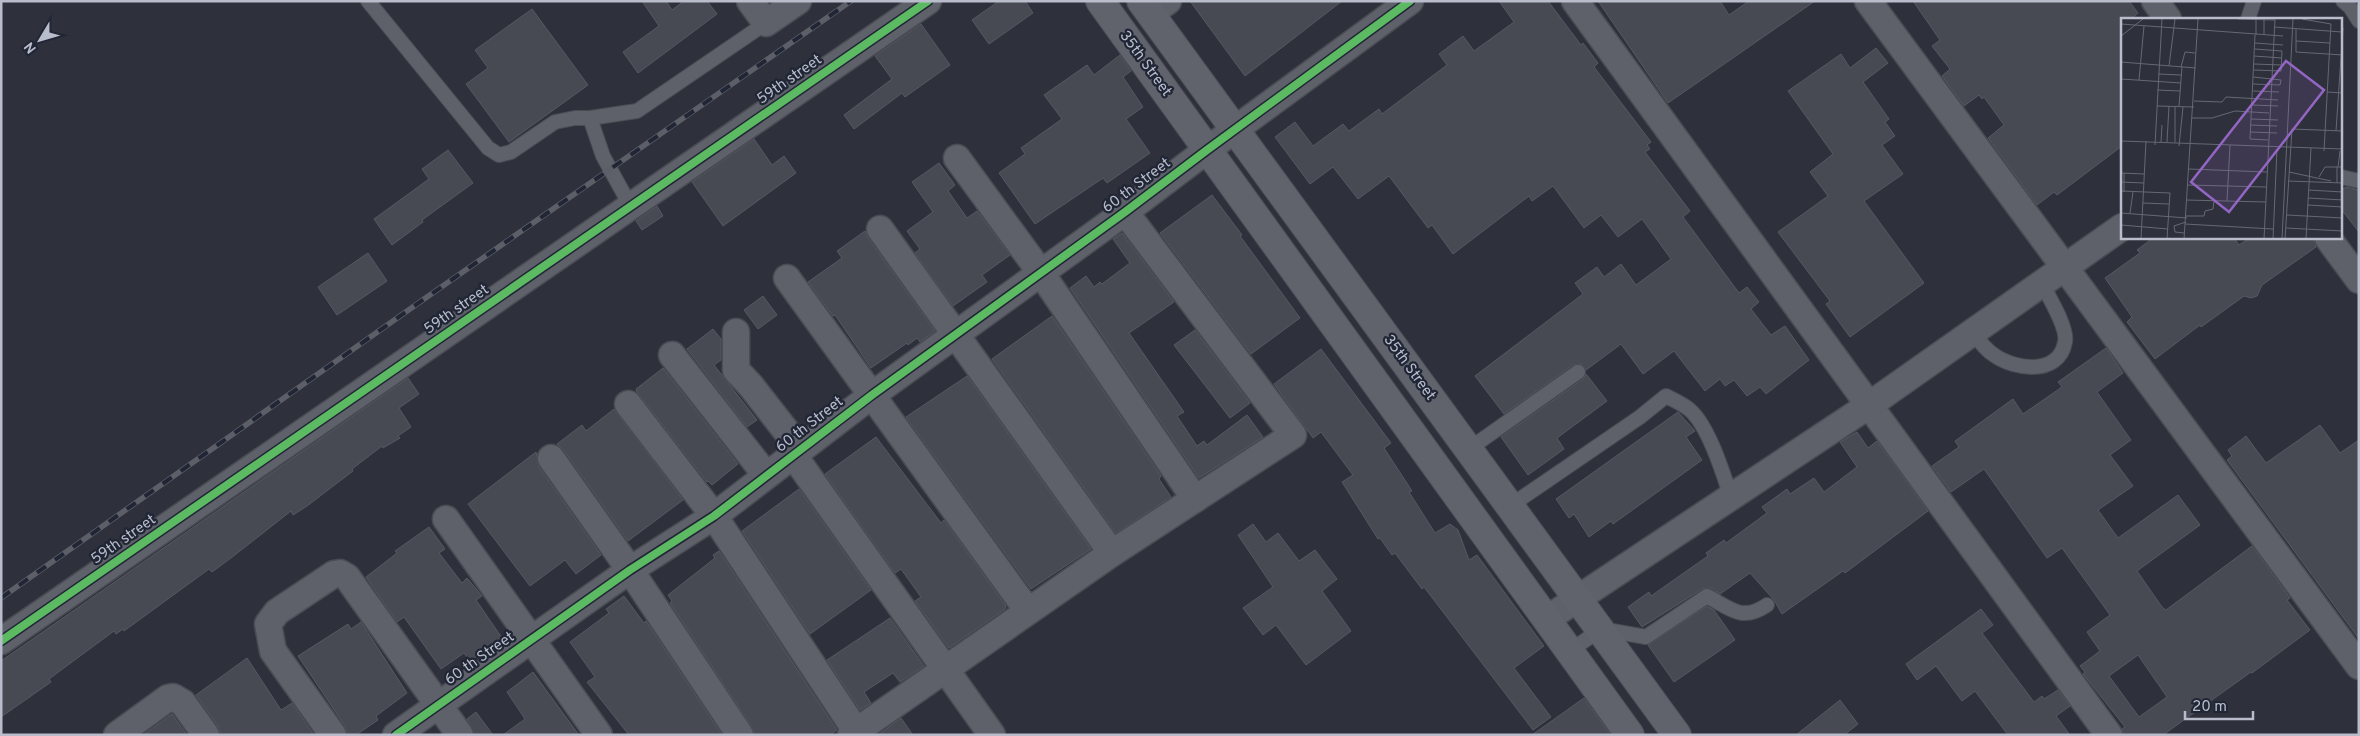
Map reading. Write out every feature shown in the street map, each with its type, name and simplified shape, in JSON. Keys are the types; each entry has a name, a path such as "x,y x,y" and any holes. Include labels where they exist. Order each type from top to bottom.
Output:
{"main road":[{"name":"35th Street","path":"1100,1 1630,735"},
{"name":"35th Street","path":"1153,5 1235,130 1677,735"}],"street":[{"path":"750,1 766,23 798,1"},
{"name":"59th street","path":"1,641 928,1"},
{"name":"60 th Street","path":"396,735 630,570 714,516 872,395 1125,212 1410,1"},
{"path":"1575,1 2109,735"},
{"path":"1868,1 2359,666"},
{"path":"2155,1 2167,18"},
{"path":"957,158 1041,273 1195,499"},
{"path":"628,404 714,516 853,733 1112,553 1293,435 1125,212"},
{"path":"1547,619 1868,406 2121,227"},
{"path":"880,230 1112,553"},
{"path":"2329,239 2359,280"},
{"path":"787,278 1028,611"},
{"path":"736,332 736,370 751,386 798,453 992,735"},
{"path":"672,355 766,475"},
{"path":"551,458 630,570 740,735"},
{"path":"446,519 599,735"},
{"path":"333,735 273,651 268,624 277,612 334,574 340,573 347,577 460,735"},
{"path":"117,735 168,698 173,697 183,703 206,735"}],"lane":[{"path":"368,1 488,148 499,155 511,152 555,122 575,118 638,112 766,23"},
{"path":"2248,18 2254,1"},
{"path":"2344,1 2359,21"},
{"path":"590,118 603,156 631,207"},
{"path":"2342,177 2359,181"},
{"path":"1974,332 1994,355 2008,362 2024,368 2042,366 2051,362 2060,353 2066,340 2061,323 2042,284"},
{"path":"1469,449 1578,372"},
{"path":"1510,506 1640,417 1666,396 1690,410 1707,437 1719,461 1730,498"},
{"path":"1570,651 1600,629 1646,637 1707,596 1740,614 1754,613 1767,605"}],"building":[{"path":"642,1 666,1 672,10 684,1 707,1 717,14 638,73 623,52 659,26"},
{"path":"999,1 1025,1 1033,13 989,44 972,20"},
{"path":"1190,1 1342,1 1245,76"},
{"path":"1499,1 1548,1 1581,45 1583,43 1598,63 1594,67 1651,142 1647,145 1650,149 1645,152 1690,211 1683,217 1739,293 1747,287 1759,302 1751,309 1771,335 1785,326 1809,360 1766,394 1760,387 1747,396 1734,380 1725,386 1720,379 1705,391 1674,351 1643,374 1621,344 1586,370 1581,364 1573,365 1504,414 1475,376 1583,294 1575,283 1597,267 1604,277 1621,264 1636,285 1671,259 1642,219 1618,237 1601,215 1584,228 1553,186 1532,201 1529,196 1453,254 1432,225 1428,228 1389,176 1358,199 1333,167 1310,184 1275,137 1295,122 1313,146 1343,124 1349,131 1379,109 1382,114 1447,65 1439,54 1463,36 1474,51 1514,22"},
{"path":"1598,1 1720,1 1729,15 1749,1 1815,1 1668,103"},
{"path":"1913,1 2129,1 2138,13 2132,18 2121,18 2121,147 2057,195 2054,192 2037,205 1988,138 2004,125 1984,97 1982,99 1979,95 1964,106 1942,76 1950,69 1932,46 1940,40"},
{"path":"532,9 588,85 509,142 466,84 488,68 475,50"},
{"path":"921,24 950,65 905,97 902,93 854,129 844,115 892,79 875,56"},
{"path":"1876,48 1888,63 1863,82 1889,119 1885,122 1895,136 1882,145 1903,174 1864,201 1924,283 1850,337 1826,304 1830,301 1778,232 1828,196 1810,172 1833,154 1788,91 1841,54 1850,68"},
{"path":"1120,55 1131,71 1123,77 1143,107 1126,119 1150,153 1107,183 1103,178 1035,224 999,173 1025,154 1021,148 1062,119 1044,95 1087,65 1094,75"},
{"path":"754,139 772,165 784,156 796,173 723,226 692,182"},
{"path":"448,150 473,183 422,220 423,222 392,245 374,219 429,179 422,169"},
{"path":"939,163 955,185 948,191 967,218 977,211 1010,255 982,275 987,282 953,306 915,253 920,249 907,231 933,212 912,182"},
{"path":"2346,187 2359,190 2359,232 2342,210 2342,189"},
{"path":"1212,195 1300,318 1251,354 1160,233"},
{"path":"657,206 663,216 642,230 636,221"},
{"path":"865,231 868,238 935,331 920,342 917,338 908,345 907,343 871,368 835,315 833,316 808,282 842,258 837,251"},
{"path":"1122,233 1174,302 1129,333 1184,412 1177,416 1197,446 1204,441 1207,445 1247,415 1263,437 1199,478 1070,288 1086,276 1094,287 1100,282 1102,284 1130,263 1113,239"},
{"path":"2152,239 2235,239 2239,245 2248,239 2313,239 2316,247 2262,285 2257,296 2251,298 2244,296 2201,327 2200,325 2155,359 2127,322 2132,317 2105,278 2140,253 2137,250"},
{"path":"368,253 387,281 337,315 318,287"},
{"path":"763,296 777,315 758,329 744,310"},
{"path":"1052,316 1161,476 1159,479 1171,497 1116,533 992,359"},
{"path":"713,329 721,339 721,360 714,365 757,420 747,427 687,349"},
{"path":"1195,330 1250,403 1230,418 1174,345"},
{"path":"2106,348 2123,373 2097,392 2131,440 2110,455 2133,486 2098,510 2118,538 2178,495 2200,525 2137,571 2162,607 2166,610 2252,546 2290,598 2287,600 2310,630 2163,735 2124,735 2122,729 2125,727 2083,674 2085,672 2080,666 2100,651 2087,632 2110,615 2062,548 2047,558 1984,469 1951,492 1932,466 1959,447 1955,441 2013,399 2023,414 2062,387 2058,382","holes":["2138,655 2167,697 2139,717 2109,676"]},
{"path":"1321,349 1391,443 1384,448 1412,491 1409,492 1435,533 1450,524 1458,530 1469,560 1477,555 1544,646 1514,668 1551,717 1533,730 1424,587 1422,589 1395,553 1392,555 1380,538 1378,539 1342,482 1353,475 1321,432 1313,438 1274,384"},
{"path":"663,368 738,464 712,485 707,482 637,392 636,389"},
{"path":"1586,374 1607,401 1557,438 1564,449 1528,475 1501,437 1583,379"},
{"path":"967,376 1091,549 1031,589 906,417"},
{"path":"408,378 419,394 399,408 411,427 398,436 400,438 383,448 382,446 307,506 293,515 291,511 212,572 209,569 124,631 123,629 116,634 114,631 49,679 51,682 1,717 1,661"},
{"path":"614,409 683,500 628,541 563,449 557,444 582,425 586,431"},
{"path":"1678,412 1695,431 1686,437 1702,460 1613,524 1611,521 1589,537 1574,514 1569,518 1556,499"},
{"path":"2320,425 2340,453 2359,440 2359,639 2227,460 2232,456 2228,450 2246,436 2266,463"},
{"path":"1857,432 1868,448 1877,441 1928,511 1845,573 1843,571 1782,614 1774,600 1750,573 1720,594 1711,588 1702,589 1642,627 1628,607 1649,592 1651,596 1708,556 1706,553 1724,540 1726,543 1767,513 1762,507 1787,489 1790,494 1814,478 1824,492 1857,467 1840,442"},
{"path":"876,437 941,523 944,520 1006,606 1005,609 949,648 915,601 921,597 901,569 895,573 825,474"},
{"path":"536,452 539,467 601,555 576,574 565,560 530,586 468,504"},
{"path":"799,489 871,590 810,634 742,531"},
{"path":"1253,524 1266,542 1278,533 1299,561 1315,550 1337,579 1322,591 1351,631 1306,665 1276,625 1263,635 1243,608 1273,587 1238,535"},
{"path":"429,527 445,549 439,553 462,583 467,578 482,596 476,600 502,638 470,661 464,653 441,669 404,617 397,622 366,577 397,553 395,551"},
{"path":"719,551 837,730 830,735 755,735 752,727 670,603 672,601 668,595 715,558 713,555"},
{"path":"624,596 644,623 646,621 722,735 629,735 587,682 595,677 570,642 609,613 606,609"},
{"path":"1707,606 1714,610 1735,640 1674,682 1648,645"},
{"path":"1981,609 1993,625 1982,633 2034,702 2042,696 2044,699 2058,690 2070,706 2056,716 2070,735 2008,735 1975,691 1962,701 1936,666 1917,680 1906,664"},
{"path":"890,618 924,666 900,682 893,673 864,692 871,703 860,710 827,660"},
{"path":"361,622 407,693 376,716 378,720 356,735 348,735 345,726 298,656 348,624 351,629"},
{"path":"247,658 281,710 292,703 314,735 221,735 218,726 196,695"},
{"path":"533,672 579,735 503,735 525,719 507,692"},
{"path":"1584,698 1611,735 1532,735"},
{"path":"1840,700 1858,724 1844,735 1796,735"},
{"path":"476,712 493,735 475,735 467,719"},
{"path":"172,714 187,735 143,735"},
{"path":"901,718 913,735 878,735"}],"railway":[{"path":"1,598 851,1"}],"cycle path":[{"path":"1,641 928,1"},
{"path":"396,735 630,570 714,516 872,395 1125,212 1410,1"}]}
